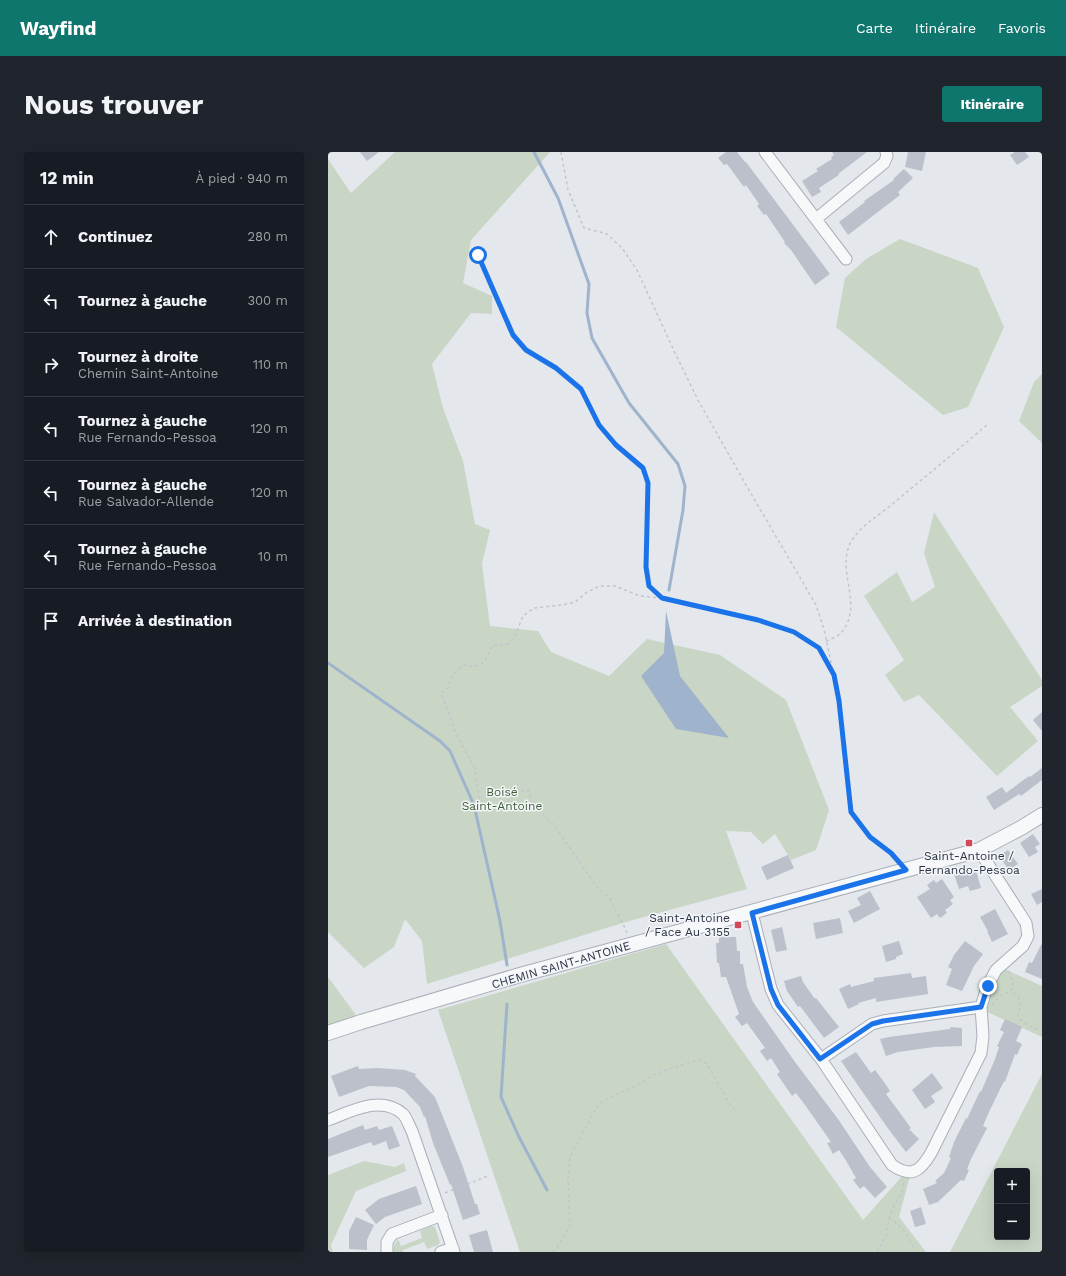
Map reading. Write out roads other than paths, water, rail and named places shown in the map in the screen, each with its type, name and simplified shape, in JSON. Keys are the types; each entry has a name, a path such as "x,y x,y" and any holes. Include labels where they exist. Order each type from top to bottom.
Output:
{"street":[{"path":"765,152 846,259"},
{"path":"816,219 884,163 887,156 886,152"},
{"name":"CHEMIN SAINT-ANTOINE","path":"328,1033 360,1022 520,975 979,850 1042,815"},
{"path":"752,913 771,989 778,1005 820,1059 892,1165 902,1171 912,1172 923,1166 931,1153 981,1053 983,1036 981,1007 988,986 996,970 1023,946 1028,936 1026,923 979,850"},
{"path":"820,1059 872,1024 883,1021 981,1007"},
{"path":"328,1120 362,1107 377,1104 392,1107 404,1114 412,1130 454,1250 441,1252"},
{"path":"387,1252 387,1242 392,1234 442,1215"}],"water":[{"path":"666,611 680,676 729,738 676,729 641,676 664,653"}],"waterway":[{"path":"534,152 558,198 589,284 587,313 592,338 629,403 678,464 685,486 683,510 669,590"},
{"path":"328,663 440,741 450,751 474,805 500,921 507,965"},
{"path":"507,1004 501,1097 519,1137 547,1190"}],"place":[{"name":"Saint-Antoine / Fernando-Pessoa","path":"969,843"},
{"name":"Saint-Antoine / Face Au 3155","path":"738,925"}],"park label":[{"name":"Boisé Saint-Antoine","path":"502,799"}]}
